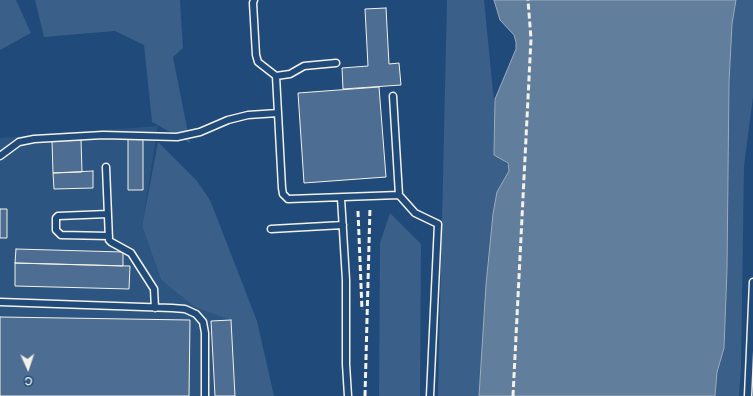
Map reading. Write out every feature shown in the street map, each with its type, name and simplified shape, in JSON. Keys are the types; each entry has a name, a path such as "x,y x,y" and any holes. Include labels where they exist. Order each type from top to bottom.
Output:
{"lane":[{"path":"254,0 252,3 256,55 258,62 276,76 290,74 304,66 336,63"},
{"path":"276,76 283,194 288,199 341,198 399,194"},
{"path":"393,96 399,194 415,212 438,224 430,396"},
{"path":"0,156 19,142 34,139 103,135 177,137 200,132 228,120 248,115 278,113"},
{"path":"106,167 109,236 111,242 131,253 154,289 155,308"},
{"path":"341,198 348,396"},
{"path":"108,214 58,216 56,218 56,230 61,235 109,236"},
{"path":"271,229 343,225"},
{"path":"748,396 753,282"},
{"path":"0,302 185,309 196,314 203,322 205,396"}],"shaded area":[{"path":"0,0 16,0 31,33 0,50"},
{"path":"35,0 180,0 183,48 173,57 190,143 152,122 144,45 115,31 44,37"},
{"path":"447,0 484,0 495,112 494,155 503,160 509,167 508,175 497,192 479,396 438,396"},
{"path":"494,0 736,0 732,24 729,82 727,269 724,348 717,372 715,396 479,396 486,285 493,214 497,192 509,171 508,163 494,155 495,99 516,49 514,35 500,20"},
{"path":"736,0 753,0 753,97 744,166 741,368 739,396 715,396 717,372 724,348 727,269 729,82 732,24"},
{"path":"158,126 142,226 161,281 233,318 237,396 0,396 0,138"},
{"path":"158,142 197,181 210,200 257,321 274,396 235,396 231,320 195,307 161,280 142,226"},
{"path":"390,213 421,244 420,396 379,396 380,243"}],"building":[{"path":"386,8 389,64 399,63 401,85 343,89 342,68 368,66 365,9"},
{"path":"379,87 386,177 304,183 298,93"},
{"path":"128,137 143,137 143,190 128,190"},
{"path":"81,140 82,172 53,173 52,141"},
{"path":"93,171 93,188 54,189 53,173"},
{"path":"0,209 7,209 7,238 0,238"},
{"path":"16,249 123,252 123,266 15,263"},
{"path":"15,263 130,266 129,289 15,286"},
{"path":"0,317 190,320 189,396 0,396"},
{"path":"231,320 235,396 215,396 211,321"}],"railway":[{"path":"513,396 531,39 528,0"},
{"path":"365,396 370,207"},
{"path":"358,211 362,310"}]}
